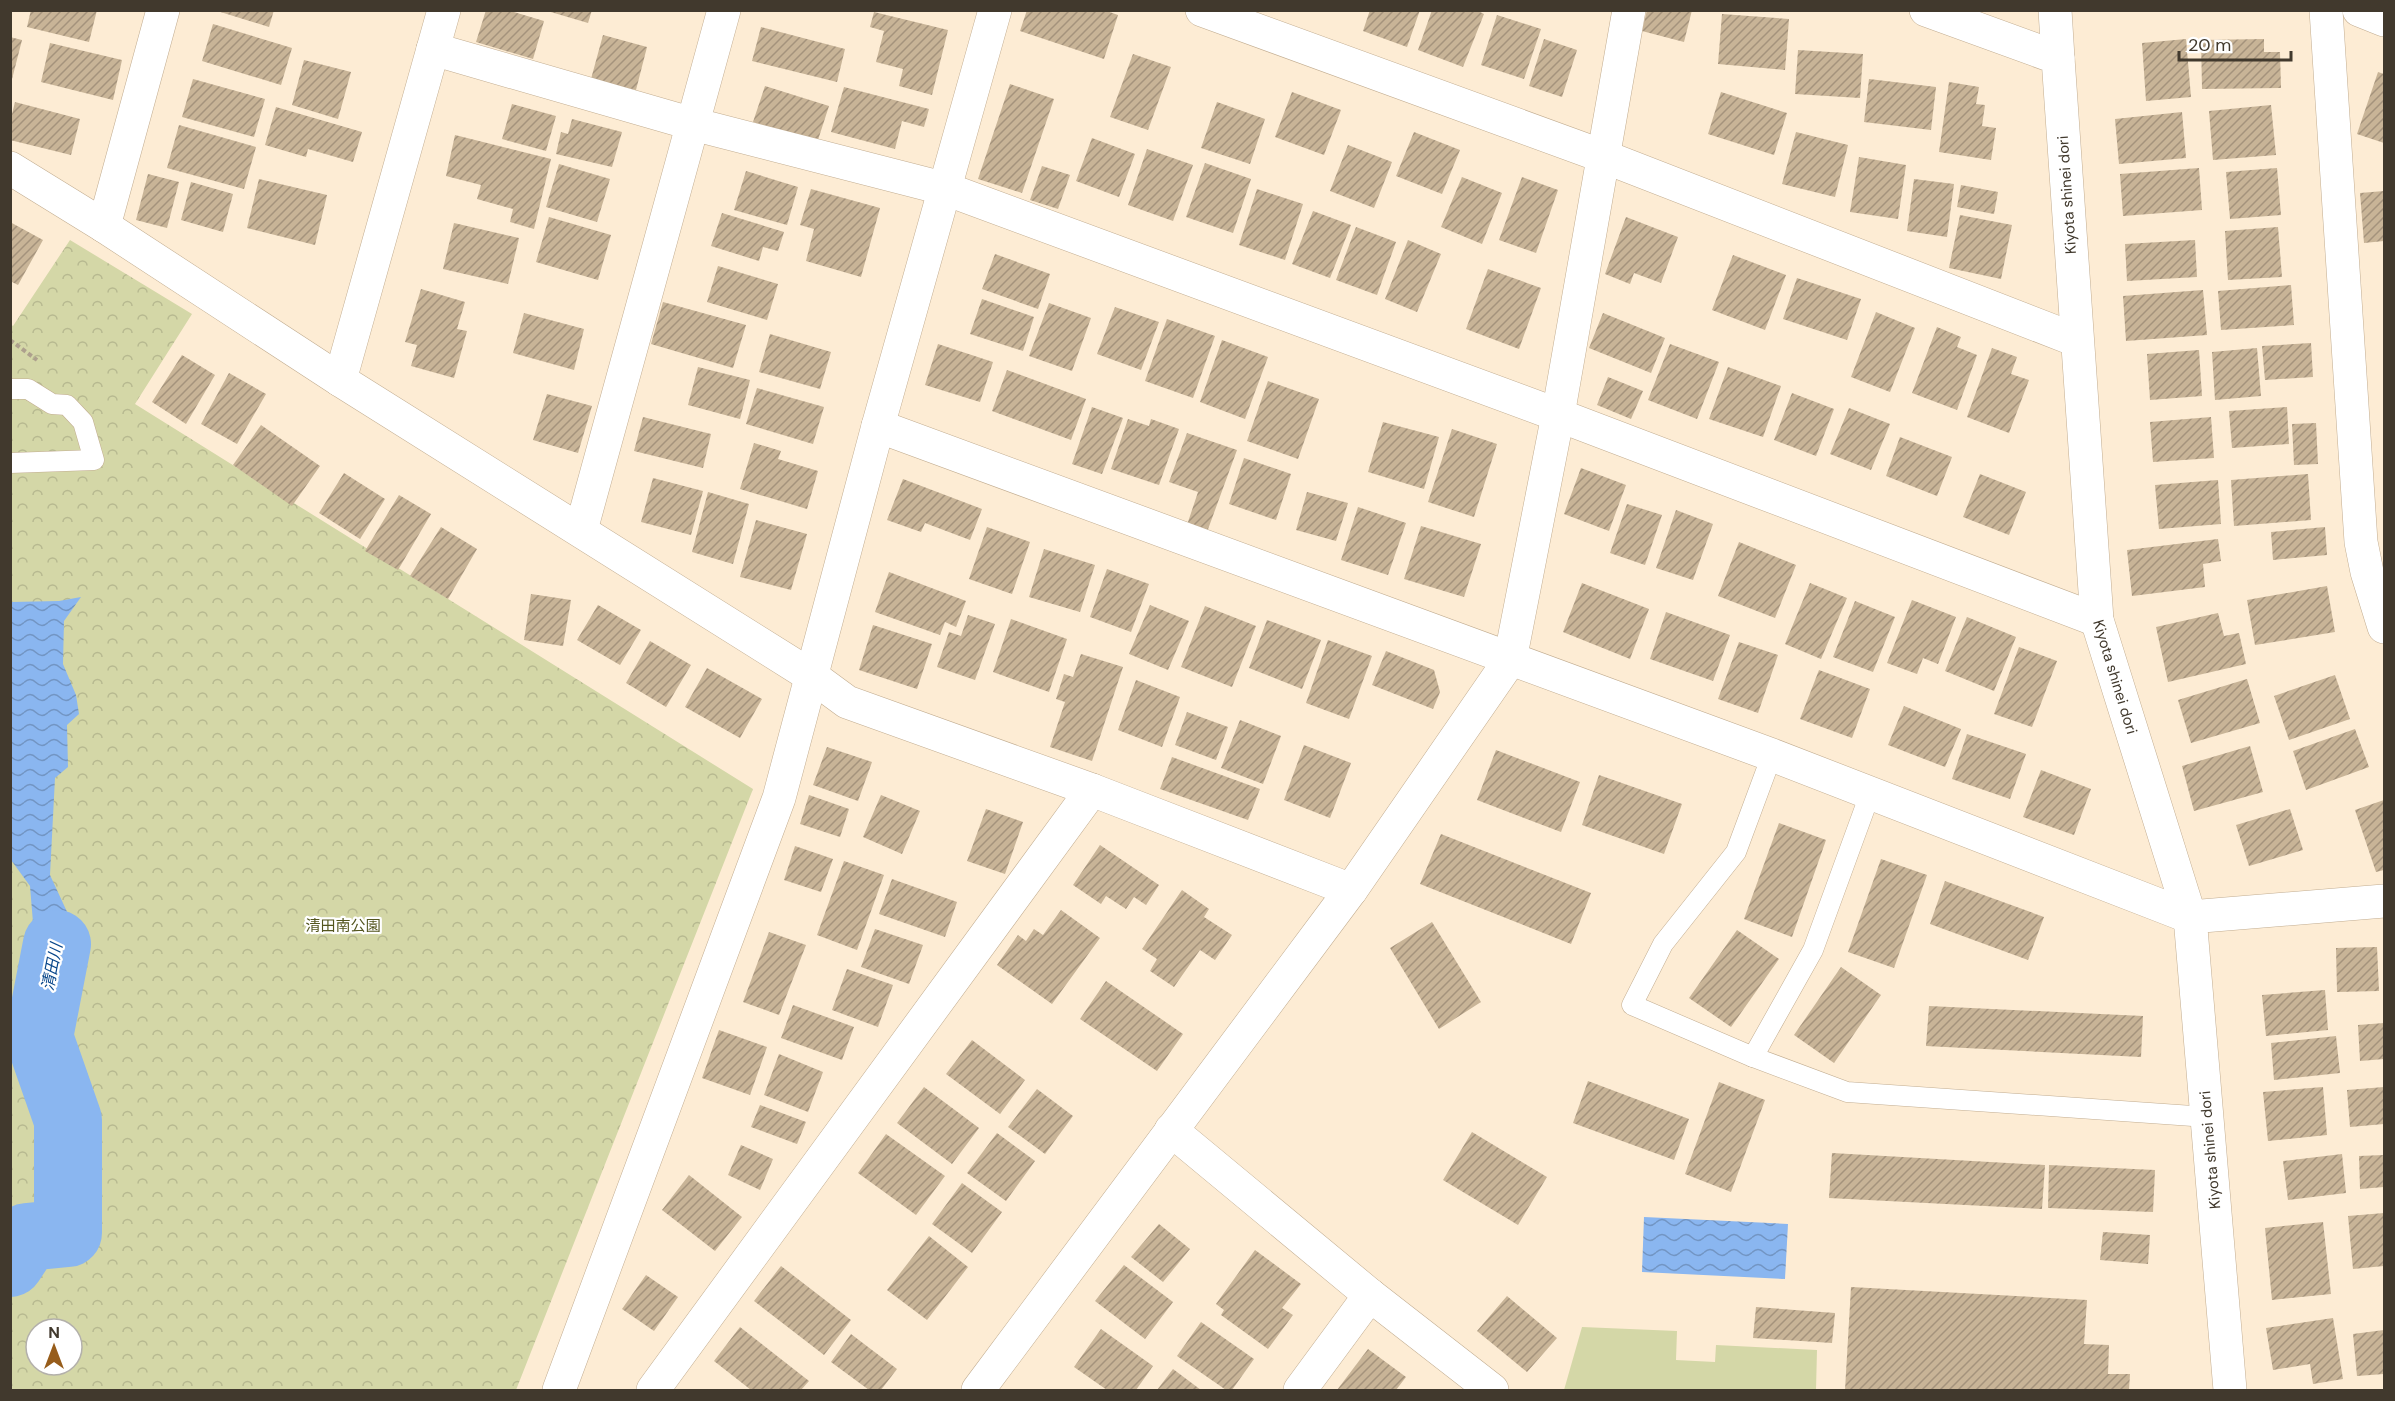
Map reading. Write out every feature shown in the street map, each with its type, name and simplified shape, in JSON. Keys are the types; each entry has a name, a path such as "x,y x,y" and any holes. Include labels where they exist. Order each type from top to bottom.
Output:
{"street":[{"path":"104,226 163,10"},
{"path":"340,380 444,10"},
{"path":"581,530 724,10"},
{"path":"559,1390 779,798 878,426 995,10"},
{"path":"1202,10 1605,157 2076,340"},
{"path":"978,1390 1351,890 1510,660 1558,415 1629,10"},
{"path":"1926,10 2058,58"},
{"name":"Kiyota shinei dori","path":"2055,10 2097,620 2190,917 2230,1390"},
{"path":"2326,10 2361,542 2376,571 2385,627"},
{"path":"2359,10 2385,20"},
{"path":"433,49 693,124 946,189 1558,415 2097,620"},
{"path":"10,168 104,226 340,380 813,677 847,702 1092,790 1351,890"},
{"path":"878,426 1772,755 2190,917 2385,901"},
{"path":"653,1390 1092,790"},
{"path":"1171,1130 1370,1295 1492,1390"},
{"path":"1300,1390 1370,1295"}],"lane":[{"path":"10,388 28,388 52,404 67,405 83,422 94,460 10,463"},
{"path":"1772,755 1736,852 1663,944 1632,1005 1752,1057 1848,1092 2207,1117"},
{"path":"1752,1057 1813,950 1870,794"}],"green space":[{"name":"清田南公園","path":"70,240 192,314 135,404 753,789 516,1390 11,1390 10,324 13,326"},
{"path":"1582,1327 1677,1331 1676,1360 1715,1362 1716,1345 1817,1350 1816,1390 1564,1390"}],"water":[{"path":"81,597 64,621 63,664 76,695 79,714 67,725 68,767 55,778 50,875 75,929 66,957 65,1002 39,1037 31,1017 38,984 30,886 11,860 11,602 59,601"},
{"path":"1644,1217 1788,1224 1785,1279 1642,1272"}],"building":[{"path":"31,10 97,10 89,42 27,27"},
{"path":"214,10 274,10 269,27"},
{"path":"486,10 507,10 544,21 533,59 476,42"},
{"path":"544,10 592,10 588,23"},
{"path":"1027,10 1104,10 1118,15 1104,59 1020,31"},
{"path":"1370,10 1420,10 1407,47 1363,31"},
{"path":"1432,10 1476,10 1484,14 1463,67 1418,50"},
{"path":"1647,10 1692,10 1684,42 1642,31"},
{"path":"874,12 948,30 932,95 899,86 903,69 876,62 884,31 870,27"},
{"path":"1722,14 1789,19 1785,70 1718,64"},
{"path":"1497,15 1541,29 1524,79 1481,65"},
{"path":"213,24 292,48 281,85 202,61"},
{"path":"761,27 845,49 837,82 752,61"},
{"path":"603,35 647,47 636,90 591,79"},
{"path":"10,37 22,40 11,83 10,83"},
{"path":"1544,39 1577,50 1562,97 1529,86"},
{"path":"2186,39 2191,97 2146,101 2142,43"},
{"path":"2264,39 2264,52 2280,52 2281,88 2202,89 2201,40"},
{"path":"50,43 122,60 113,100 41,82"},
{"path":"1798,50 1863,54 1860,98 1795,94"},
{"path":"1133,54 1171,67 1148,130 1110,117"},
{"path":"304,60 351,72 338,119 292,105"},
{"path":"2378,72 2384,74 2384,143 2357,134"},
{"path":"193,79 265,99 254,137 182,117"},
{"path":"1869,79 1936,87 1931,130 1864,122"},
{"path":"1949,82 1979,87 1976,104 1985,105 1982,126 1996,128 1991,160 1939,152"},
{"path":"1010,84 1054,99 1022,193 978,179"},
{"path":"765,86 829,106 817,143 753,122"},
{"path":"844,87 929,109 924,127 902,121 895,149 831,132"},
{"path":"1292,92 1341,110 1324,155 1275,137"},
{"path":"1721,92 1787,113 1774,155 1708,134"},
{"path":"15,102 80,119 71,155 10,140 10,122"},
{"path":"1217,102 1265,119 1250,164 1201,148"},
{"path":"512,104 556,116 546,151 502,139"},
{"path":"2271,105 2276,155 2213,160 2209,111"},
{"path":"276,107 362,132 353,162 308,149 306,157 265,145"},
{"path":"2182,112 2186,158 2119,164 2115,119"},
{"path":"572,119 622,132 612,167 556,154 561,132 568,134"},
{"path":"179,125 256,147 244,189 167,168"},
{"path":"1414,132 1460,150 1442,194 1396,176"},
{"path":"1796,132 1848,145 1835,197 1782,184"},
{"path":"455,135 551,159 534,229 510,222 513,209 477,199 481,185 446,176"},
{"path":"1092,138 1135,154 1119,197 1076,181"},
{"path":"1348,145 1392,162 1374,208 1330,191"},
{"path":"1147,149 1193,165 1173,221 1128,205"},
{"path":"1859,157 1906,165 1898,219 1850,212"},
{"path":"1205,163 1251,179 1233,233 1186,217"},
{"path":"559,164 610,179 597,222 546,207"},
{"path":"1042,166 1070,175 1058,209 1030,200"},
{"path":"2199,168 2202,210 2123,216 2120,174"},
{"path":"2277,168 2281,215 2230,219 2226,172"},
{"path":"746,171 798,187 787,225 734,210"},
{"path":"148,174 179,182 167,228 136,220"},
{"path":"1462,177 1502,193 1482,244 1441,227"},
{"path":"1522,177 1558,190 1536,253 1499,240"},
{"path":"259,179 327,195 315,245 247,228"},
{"path":"1914,179 1954,184 1947,237 1907,231"},
{"path":"191,182 233,194 223,232 181,220"},
{"path":"1961,185 1998,192 1994,214 1957,207"},
{"path":"811,189 880,208 861,277 806,261 814,229 800,225"},
{"path":"1257,189 1303,204 1285,260 1239,245"},
{"path":"2384,191 2384,241 2364,243 2360,193"},
{"path":"1313,211 1351,225 1330,278 1292,264"},
{"path":"722,213 784,232 778,251 763,247 759,261 711,246"},
{"path":"1960,215 2012,225 2001,279 1949,268"},
{"path":"549,217 611,235 598,280 536,262"},
{"path":"1626,217 1678,237 1661,283 1634,273 1630,284 1605,274"},
{"path":"10,222 43,240 18,285 10,281"},
{"path":"454,223 519,238 508,284 443,269"},
{"path":"1356,227 1396,242 1377,295 1336,280"},
{"path":"2278,227 2282,277 2228,280 2225,231"},
{"path":"1408,240 1441,254 1417,312 1385,299"},
{"path":"2195,240 2197,277 2127,281 2125,244"},
{"path":"995,254 1050,274 1038,309 982,289"},
{"path":"1733,255 1786,275 1765,330 1712,310"},
{"path":"718,266 778,284 767,320 707,302"},
{"path":"1488,269 1541,288 1519,349 1466,329"},
{"path":"1797,278 1861,299 1847,340 1783,319"},
{"path":"2291,285 2294,325 2221,330 2218,291"},
{"path":"421,289 465,302 457,329 467,331 454,378 411,366 417,345 405,342"},
{"path":"2203,290 2207,335 2126,341 2123,296"},
{"path":"982,299 1034,317 1023,351 970,334"},
{"path":"663,302 746,325 733,368 651,344"},
{"path":"1049,303 1091,318 1072,371 1029,356"},
{"path":"1115,307 1159,322 1141,370 1097,354"},
{"path":"1876,312 1915,328 1890,392 1851,377"},
{"path":"524,313 584,329 574,370 513,353"},
{"path":"1603,313 1665,338 1651,373 1589,348"},
{"path":"1167,319 1215,336 1193,398 1145,381"},
{"path":"1937,327 1961,337 1957,347 1977,355 1957,410 1912,393"},
{"path":"770,334 831,352 820,389 759,372"},
{"path":"1222,340 1268,357 1245,419 1200,402"},
{"path":"2311,343 2313,377 2265,380 2262,346"},
{"path":"938,344 993,362 980,402 925,385"},
{"path":"1670,344 1719,362 1697,419 1648,400"},
{"path":"1992,348 2017,357 2011,374 2029,380 2009,433 1967,417"},
{"path":"2257,348 2261,396 2215,400 2212,352"},
{"path":"2199,350 2202,396 2150,400 2147,354"},
{"path":"182,355 215,375 186,424 152,402"},
{"path":"698,367 750,380 740,419 688,405"},
{"path":"1728,367 1781,386 1763,437 1709,419"},
{"path":"1007,370 1086,399 1071,440 992,411"},
{"path":"229,373 266,394 237,444 201,424"},
{"path":"1608,377 1643,391 1631,419 1597,405"},
{"path":"1268,381 1319,399 1298,459 1247,441"},
{"path":"757,388 824,407 813,444 746,424"},
{"path":"1792,393 1834,409 1816,456 1774,440"},
{"path":"547,394 592,406 578,453 533,440"},
{"path":"1092,407 1123,418 1102,474 1072,464"},
{"path":"2287,407 2289,444 2232,448 2229,411"},
{"path":"1849,408 1890,424 1871,470 1830,454"},
{"path":"643,417 711,434 703,468 634,451"},
{"path":"2211,417 2214,458 2153,462 2150,422"},
{"path":"1128,419 1149,426 1151,419 1179,429 1159,485 1111,469"},
{"path":"1383,422 1439,437 1424,489 1368,472"},
{"path":"2316,423 2318,464 2294,465 2292,424"},
{"path":"261,425 320,466 292,506 233,465"},
{"path":"1452,429 1497,444 1474,517 1428,502"},
{"path":"1187,433 1237,450 1207,532 1187,525 1198,492 1169,482"},
{"path":"1900,437 1952,457 1937,496 1886,476"},
{"path":"754,443 781,451 778,459 818,471 807,509 740,489"},
{"path":"1244,458 1291,474 1276,520 1229,504"},
{"path":"1581,468 1626,485 1609,531 1564,514"},
{"path":"344,473 385,499 360,539 319,513"},
{"path":"1980,474 2026,492 2009,535 1963,517"},
{"path":"2308,474 2311,520 2234,526 2231,480"},
{"path":"653,478 703,491 691,535 641,522"},
{"path":"903,479 982,509 970,540 925,523 921,532 887,520"},
{"path":"2218,480 2221,524 2159,529 2155,485"},
{"path":"708,492 749,504 733,564 692,552"},
{"path":"1307,492 1348,503 1336,541 1296,530"},
{"path":"399,495 431,514 398,570 365,551"},
{"path":"1627,504 1662,515 1645,565 1610,553"},
{"path":"1358,507 1406,523 1388,575 1341,560"},
{"path":"1676,510 1713,524 1693,580 1656,568"},
{"path":"756,520 807,534 791,590 740,577"},
{"path":"1421,526 1481,544 1464,597 1404,579"},
{"path":"441,527 477,549 448,599 410,576"},
{"path":"987,527 1030,542 1012,594 969,579"},
{"path":"2325,527 2327,555 2273,560 2271,532"},
{"path":"2218,539 2221,561 2203,564 2205,587 2132,596 2127,550"},
{"path":"1739,542 1796,565 1775,618 1718,596"},
{"path":"1044,549 1095,565 1080,612 1029,597"},
{"path":"1107,569 1149,584 1131,632 1090,617"},
{"path":"889,572 966,601 956,627 945,622 940,635 875,612"},
{"path":"1582,583 1649,609 1630,659 1563,632"},
{"path":"1810,583 1847,598 1821,659 1785,644"},
{"path":"2327,586 2335,632 2255,645 2247,600"},
{"path":"531,594 571,600 563,646 524,640"},
{"path":"1912,600 1956,617 1938,664 1923,658 1917,674 1887,663"},
{"path":"1855,601 1895,617 1873,672 1833,657"},
{"path":"598,605 641,630 620,665 577,640"},
{"path":"1150,605 1189,621 1168,670 1129,654"},
{"path":"1205,606 1256,626 1232,687 1181,667"},
{"path":"1666,612 1730,635 1713,681 1650,659"},
{"path":"2218,613 2224,636 2239,633 2246,664 2168,682 2156,627"},
{"path":"968,615 995,624 975,680 937,667 949,632 961,636"},
{"path":"1967,617 2016,637 1994,691 1945,671"},
{"path":"1011,619 1067,639 1049,692 993,672"},
{"path":"1267,620 1321,640 1302,689 1249,668"},
{"path":"873,625 932,644 917,689 859,670"},
{"path":"1328,640 1372,656 1349,719 1306,703"},
{"path":"650,641 691,665 666,707 626,683"},
{"path":"1739,642 1778,655 1758,713 1718,699"},
{"path":"2019,647 2057,661 2032,727 1994,714"},
{"path":"1386,651 1434,670 1440,692 1433,709 1372,685"},
{"path":"1081,654 1123,667 1092,761 1050,747 1065,702 1056,699 1064,674 1073,677"},
{"path":"707,668 762,699 740,738 685,707"},
{"path":"1819,670 1870,689 1852,738 1800,719"},
{"path":"2335,675 2350,719 2289,740 2274,696"},
{"path":"2247,679 2260,723 2191,743 2178,700"},
{"path":"1136,680 1180,697 1162,747 1118,730"},
{"path":"1904,706 1961,729 1945,767 1888,745"},
{"path":"1187,712 1228,727 1216,760 1175,745"},
{"path":"1240,720 1281,736 1263,784 1221,768"},
{"path":"2355,729 2369,767 2306,790 2293,751"},
{"path":"1967,734 2026,754 2010,799 1952,779"},
{"path":"1304,745 1351,763 1330,818 1284,800"},
{"path":"2250,746 2263,792 2194,811 2182,766"},
{"path":"827,747 872,762 858,801 813,785"},
{"path":"1496,750 1580,782 1561,832 1477,800"},
{"path":"1172,757 1260,789 1248,820 1160,789"},
{"path":"2041,770 2091,789 2074,835 2023,817"},
{"path":"1599,775 1682,804 1664,854 1582,825"},
{"path":"809,795 849,809 840,837 800,824"},
{"path":"881,795 920,811 902,854 863,837"},
{"path":"2384,800 2384,870 2376,872 2355,810"},
{"path":"986,809 1023,822 1005,874 967,861"},
{"path":"2290,809 2303,850 2249,866 2236,825"},
{"path":"1779,823 1826,840 1792,937 1744,919"},
{"path":"1441,834 1591,893 1571,944 1420,884"},
{"path":"1100,845 1159,885 1146,905 1134,897 1126,909 1106,896 1101,904 1073,885"},
{"path":"795,846 833,859 821,892 784,880"},
{"path":"1881,859 1927,875 1894,968 1848,952"},
{"path":"844,861 884,875 857,950 817,935"},
{"path":"892,879 957,902 945,937 879,914"},
{"path":"1945,881 2044,917 2028,960 1930,924"},
{"path":"1182,890 1209,909 1204,917 1232,935 1215,960 1200,950 1174,987 1150,971 1157,959 1142,949"},
{"path":"1061,910 1100,938 1052,1004 997,965 1018,935 1026,941 1034,929 1043,935"},
{"path":"1432,922 1481,1002 1439,1029 1390,948"},
{"path":"875,929 923,945 909,984 861,967"},
{"path":"1737,930 1779,959 1731,1027 1689,998"},
{"path":"769,932 806,945 779,1015 743,1002"},
{"path":"2377,947 2379,991 2337,992 2336,948"},
{"path":"1841,967 1881,995 1834,1063 1794,1035"},
{"path":"847,969 893,985 878,1027 832,1010"},
{"path":"1106,981 1183,1034 1157,1071 1080,1019"},
{"path":"2325,990 2328,1030 2266,1036 2262,995"},
{"path":"793,1005 854,1027 842,1060 781,1038"},
{"path":"1929,1006 2143,1016 2141,1057 1926,1046"},
{"path":"2384,1023 2384,1059 2360,1061 2358,1025"},
{"path":"719,1030 767,1047 750,1095 702,1078"},
{"path":"2336,1036 2340,1073 2274,1080 2271,1043"},
{"path":"972,1040 1025,1080 1000,1114 946,1074"},
{"path":"779,1054 823,1072 808,1112 764,1095"},
{"path":"1588,1081 1689,1119 1674,1160 1573,1123"},
{"path":"1719,1082 1765,1100 1731,1192 1685,1174"},
{"path":"924,1087 979,1128 952,1164 897,1123"},
{"path":"2323,1087 2327,1135 2268,1141 2263,1092"},
{"path":"2384,1087 2384,1124 2350,1127 2347,1090"},
{"path":"1037,1089 1073,1116 1045,1154 1008,1127"},
{"path":"760,1105 806,1122 797,1144 751,1127"},
{"path":"1472,1132 1547,1177 1518,1225 1443,1180"},
{"path":"997,1133 1035,1161 1006,1201 967,1173"},
{"path":"886,1134 945,1176 916,1215 858,1173"},
{"path":"741,1145 773,1159 760,1190 728,1175"},
{"path":"1832,1153 2045,1165 2042,1209 1829,1198"},
{"path":"2342,1154 2346,1193 2288,1200 2283,1161"},
{"path":"2384,1155 2384,1187 2360,1189 2359,1156"},
{"path":"2049,1165 2155,1170 2153,1212 2048,1208"},
{"path":"689,1175 742,1217 715,1251 662,1210"},
{"path":"962,1183 1002,1212 972,1253 932,1224"},
{"path":"2384,1213 2384,1266 2353,1269 2348,1216"},
{"path":"2323,1222 2331,1294 2272,1300 2265,1228"},
{"path":"1159,1224 1190,1249 1163,1282 1131,1257"},
{"path":"2103,1232 2150,1235 2148,1264 2100,1260"},
{"path":"929,1236 968,1267 927,1320 887,1290"},
{"path":"1255,1250 1301,1284 1282,1308 1293,1315 1268,1349 1221,1315 1224,1310 1216,1304"},
{"path":"1124,1265 1173,1302 1145,1339 1095,1301"},
{"path":"781,1266 851,1320 824,1355 754,1301"},
{"path":"646,1275 678,1297 654,1331 622,1309"},
{"path":"1851,1287 2087,1300 2084,1344 2109,1345 2108,1374 2130,1374 2129,1390 1845,1390"},
{"path":"1507,1296 1557,1338 1527,1372 1477,1331"},
{"path":"1756,1307 1835,1313 1832,1343 1753,1338"},
{"path":"2333,1318 2343,1379 2313,1384 2310,1364 2273,1370 2266,1328"},
{"path":"1201,1322 1254,1359 1232,1390 1226,1390 1177,1356"},
{"path":"740,1327 809,1381 801,1390 751,1390 714,1361"},
{"path":"1101,1329 1153,1366 1136,1390 1107,1390 1074,1367"},
{"path":"2384,1330 2384,1374 2357,1376 2353,1334"},
{"path":"851,1334 897,1369 881,1390 869,1390 831,1362"},
{"path":"1368,1349 1406,1377 1396,1390 1337,1390"},
{"path":"1173,1369 1201,1390 1157,1390"}],"waterway":[{"name":"清田川","path":"10,1263 27,1237 68,1233 68,1120 39,1037 57,944"}]}
